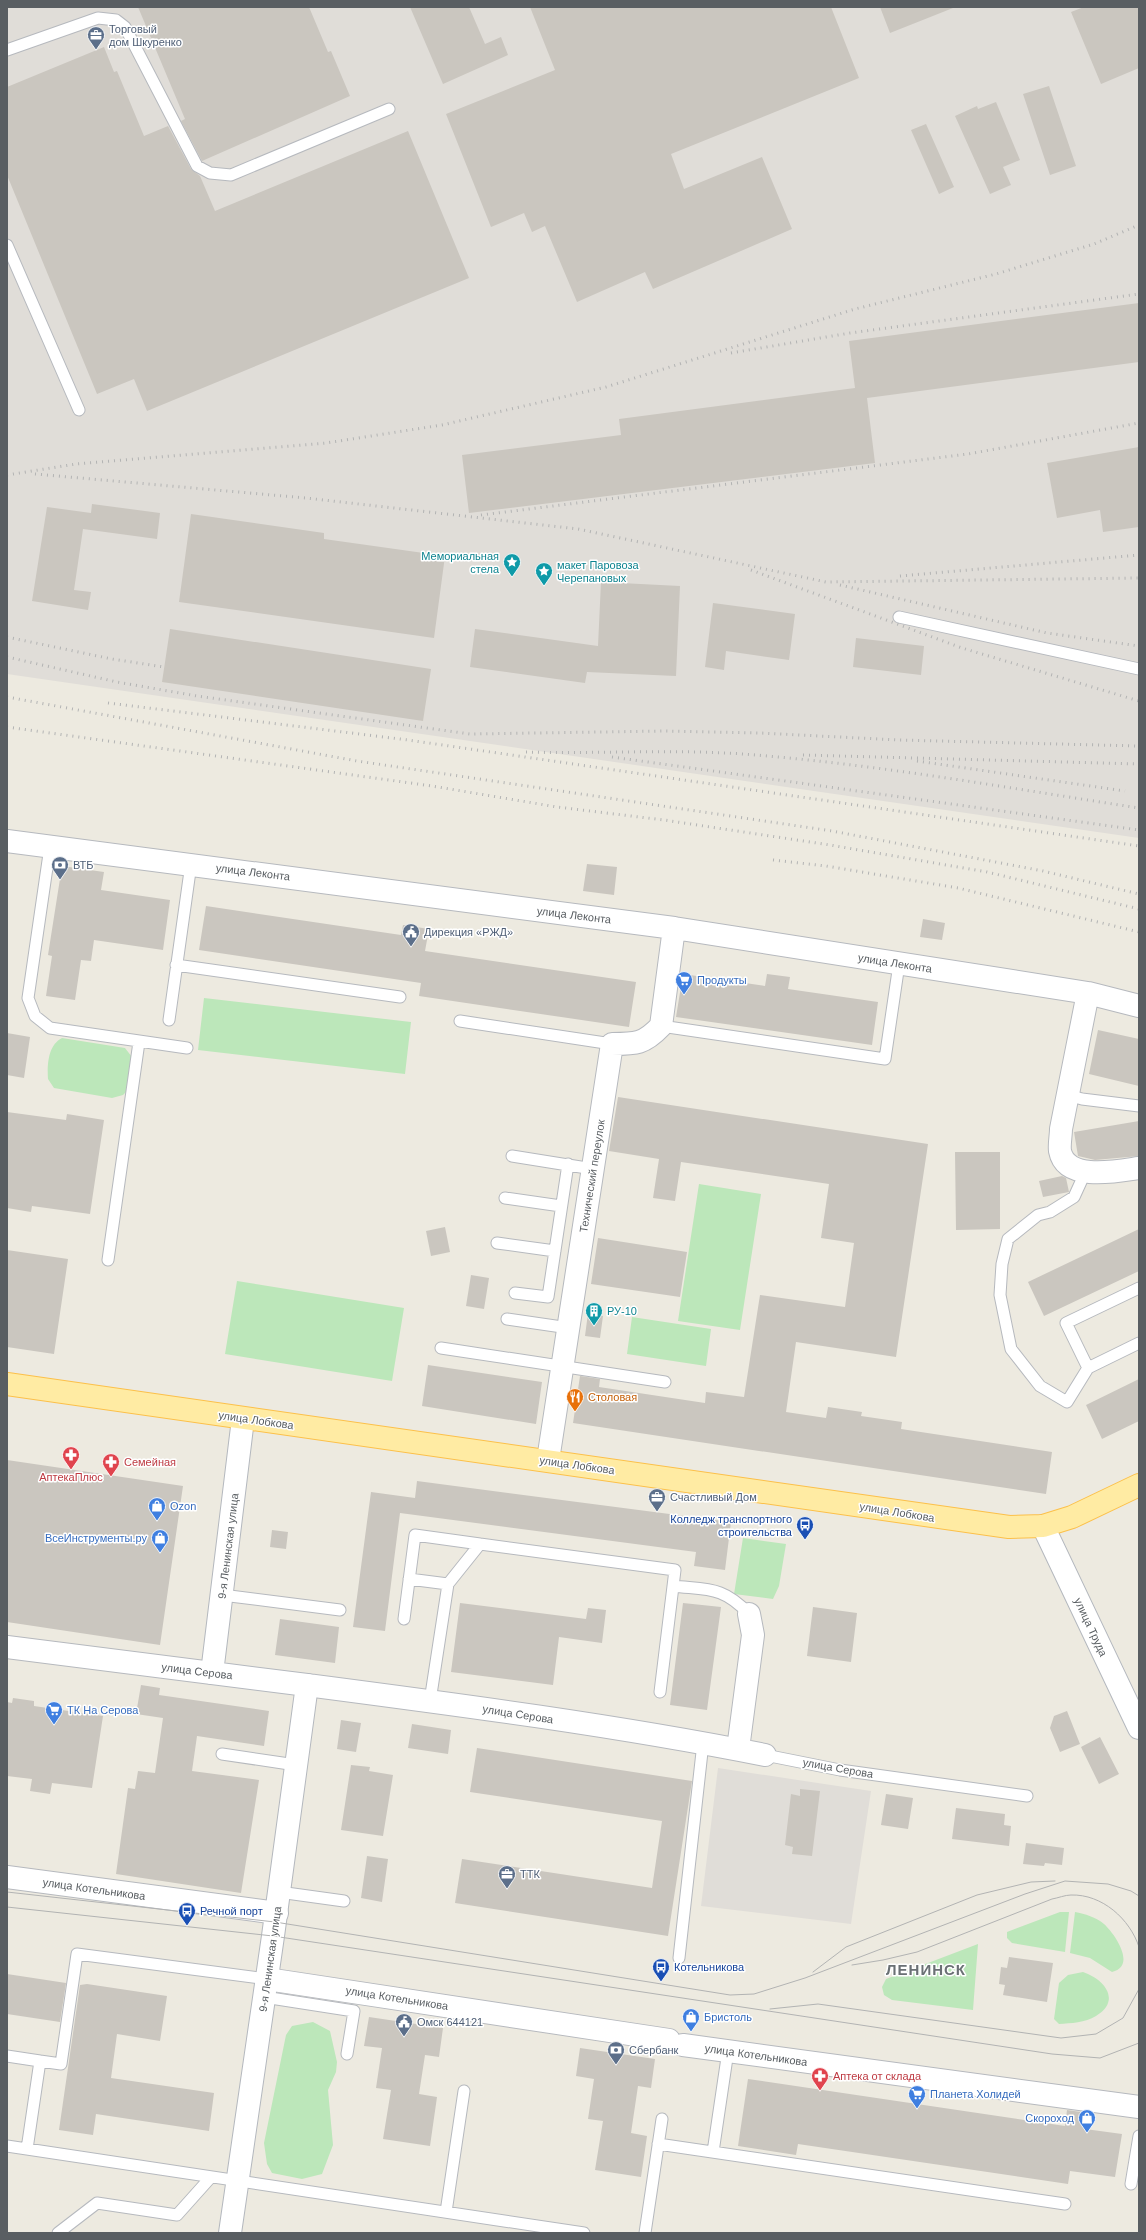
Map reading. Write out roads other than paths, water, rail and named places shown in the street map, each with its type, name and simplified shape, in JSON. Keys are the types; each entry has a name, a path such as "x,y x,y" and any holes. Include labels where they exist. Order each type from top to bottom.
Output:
{"main road":[{"name":"улица Лобкова","path":"7,1384 243,1419 548,1460 1009,1528 1043,1526 1072,1517 1139,1485"}],"street":[{"name":"улица Леконта","path":"7,841 674,928 1088,993 1139,1006"},
{"path":"612,1044 638,1044 651,1037 660,1026 674,928"},
{"path":"1088,993 1061,1129 1060,1152 1067,1164 1085,1173 1139,1168"},
{"name":"Технический переулок","path":"548,1460 612,1044"},
{"name":"9-я Ленинская улица","path":"212,1673 243,1419"},
{"name":"улица Труда","path":"1043,1526 1139,1728"},
{"path":"738,1750 753,1635 748,1614"},
{"name":"улица Серова","path":"7,1647 430,1701 703,1742 765,1755"},
{"name":"9-я Ленинская улица","path":"230,2233 280,1892 307,1685"},
{"name":"улица Котельникова","path":"7,1877 276,1914"},
{"name":"улица Котельникова","path":"266,1988 676,2042 728,2051 1139,2107"}],"lane":[{"path":"7,50 98,18 116,20 125,27 197,166 210,173 231,175 389,109"},
{"path":"7,245 79,410"},
{"path":"900,617 1139,669"},
{"path":"50,847 28,998 34,1016 50,1028 187,1048"},
{"path":"170,1020 176,965 191,864"},
{"path":"660,1026 885,1059 899,964"},
{"path":"176,965 400,997"},
{"path":"460,1021 612,1044"},
{"path":"108,1260 139,1042"},
{"path":"1068,1096 1139,1106"},
{"path":"512,1156 593,1169"},
{"path":"515,1293 548,1298 568,1164"},
{"path":"1085,1173 1074,1198 1050,1212 1038,1215 1008,1239 1002,1264 1000,1295 1011,1349 1040,1386 1067,1402 1088,1368 1139,1343"},
{"path":"505,1198 562,1206"},
{"path":"497,1243 555,1251"},
{"path":"1088,1368 1066,1323 1139,1288"},
{"path":"507,1319 569,1328"},
{"path":"441,1348 665,1382"},
{"path":"404,1619 415,1535 675,1570 660,1692"},
{"path":"430,1701 448,1584 480,1544"},
{"path":"409,1579 448,1584"},
{"path":"674,1586 722,1592 736,1600 748,1614"},
{"path":"222,1595 340,1610"},
{"path":"679,1958 703,1742"},
{"path":"222,1754 296,1765"},
{"name":"улица Серова","path":"765,1755 840,1770 1027,1796"},
{"path":"280,1892 344,1901"},
{"path":"7,2056 61,2064 77,1954 266,1988 354,2011 347,2054"},
{"path":"713,2152 728,2051"},
{"path":"27,2149 40,2060"},
{"path":"446,2212 464,2091"},
{"path":"645,2233 662,2119"},
{"path":"1131,2184 1139,2136"},
{"path":"658,2144 1065,2204"},
{"path":"7,2146 584,2233"},
{"path":"58,2233 97,2203 177,2215 211,2177"}],"tram line":[{"path":"813,1972 846,1947 977,1895 1031,1882 1055,1881"},
{"path":"7,1892 275,1922 730,1995 754,1994 805,1978 1025,1894 1065,1881 1108,1884 1131,1891 1139,1896"},
{"path":"852,1965 917,1952 1052,1899 1069,1895 1093,1899 1113,1910 1129,1927 1139,1947"},
{"path":"7,1907 273,1936 1052,2054 1100,2058 1139,2043"},
{"path":"770,2009 818,2004 1061,2038 1096,2034 1123,2018 1139,1989"}],"railway":[{"path":"7,475 76,464 326,443 442,425 606,387 855,309 996,274 1094,244 1139,225"},
{"path":"731,353 850,333 1139,294"},
{"path":"481,515 968,454 1139,423"},
{"path":"35,474 306,498 578,529 826,582 1139,578"},
{"path":"900,576 1139,555"},
{"path":"751,570 962,648 1139,701"},
{"path":"840,585 1047,633 1139,646"},
{"path":"7,637 112,659 164,667"},
{"path":"7,657 117,682 197,696 470,734 665,731 760,733 899,740 1139,746"},
{"path":"7,697 357,761 832,831 1043,871 1139,894"},
{"path":"108,703 408,740 1139,846"},
{"path":"7,727 432,786 557,807 664,820 830,845 987,872 1139,909"},
{"path":"526,752 689,752 793,758 942,777 1139,808"},
{"path":"803,755 1139,764"},
{"path":"612,757 1139,830"},
{"path":"917,761 1125,791"},
{"path":"773,860 826,866 958,888 1139,932"}],"place":[{"name":"Торговый дом Шкуренко","path":"96,50"},
{"name":"Мемориальная стела","path":"512,577"},
{"name":"макет Паровоза Черепановых","path":"544,586"},
{"name":"ВТБ","path":"60,880"},
{"name":"Дирекция «РЖД»","path":"411,947"},
{"name":"Продукты","path":"684,995"},
{"name":"РУ-10","path":"594,1326"},
{"name":"Столовая","path":"575,1412"},
{"name":"АптекаПлюс","path":"71,1470"},
{"name":"Семейная","path":"111,1477"},
{"name":"Счастливый Дом","path":"657,1512"},
{"name":"Ozon","path":"157,1521"},
{"name":"Колледж транспортного строительства","path":"805,1540"},
{"name":"ВсеИнструменты.ру","path":"160,1553"},
{"name":"ТК На Серова","path":"54,1725"},
{"name":"ТТК","path":"507,1889"},
{"name":"Речной порт","path":"187,1926"},
{"name":"Котельникова","path":"661,1982"},
{"name":"Бристоль","path":"691,2032"},
{"name":"Омск 644121","path":"404,2037"},
{"name":"Сбербанк","path":"616,2065"},
{"name":"Аптека от склада","path":"820,2091"},
{"name":"Планета Холидей","path":"917,2109"},
{"name":"Скороход","path":"1087,2133"}],"district":[{"name":"ЛЕНИНСК","path":"926,1969"}]}
